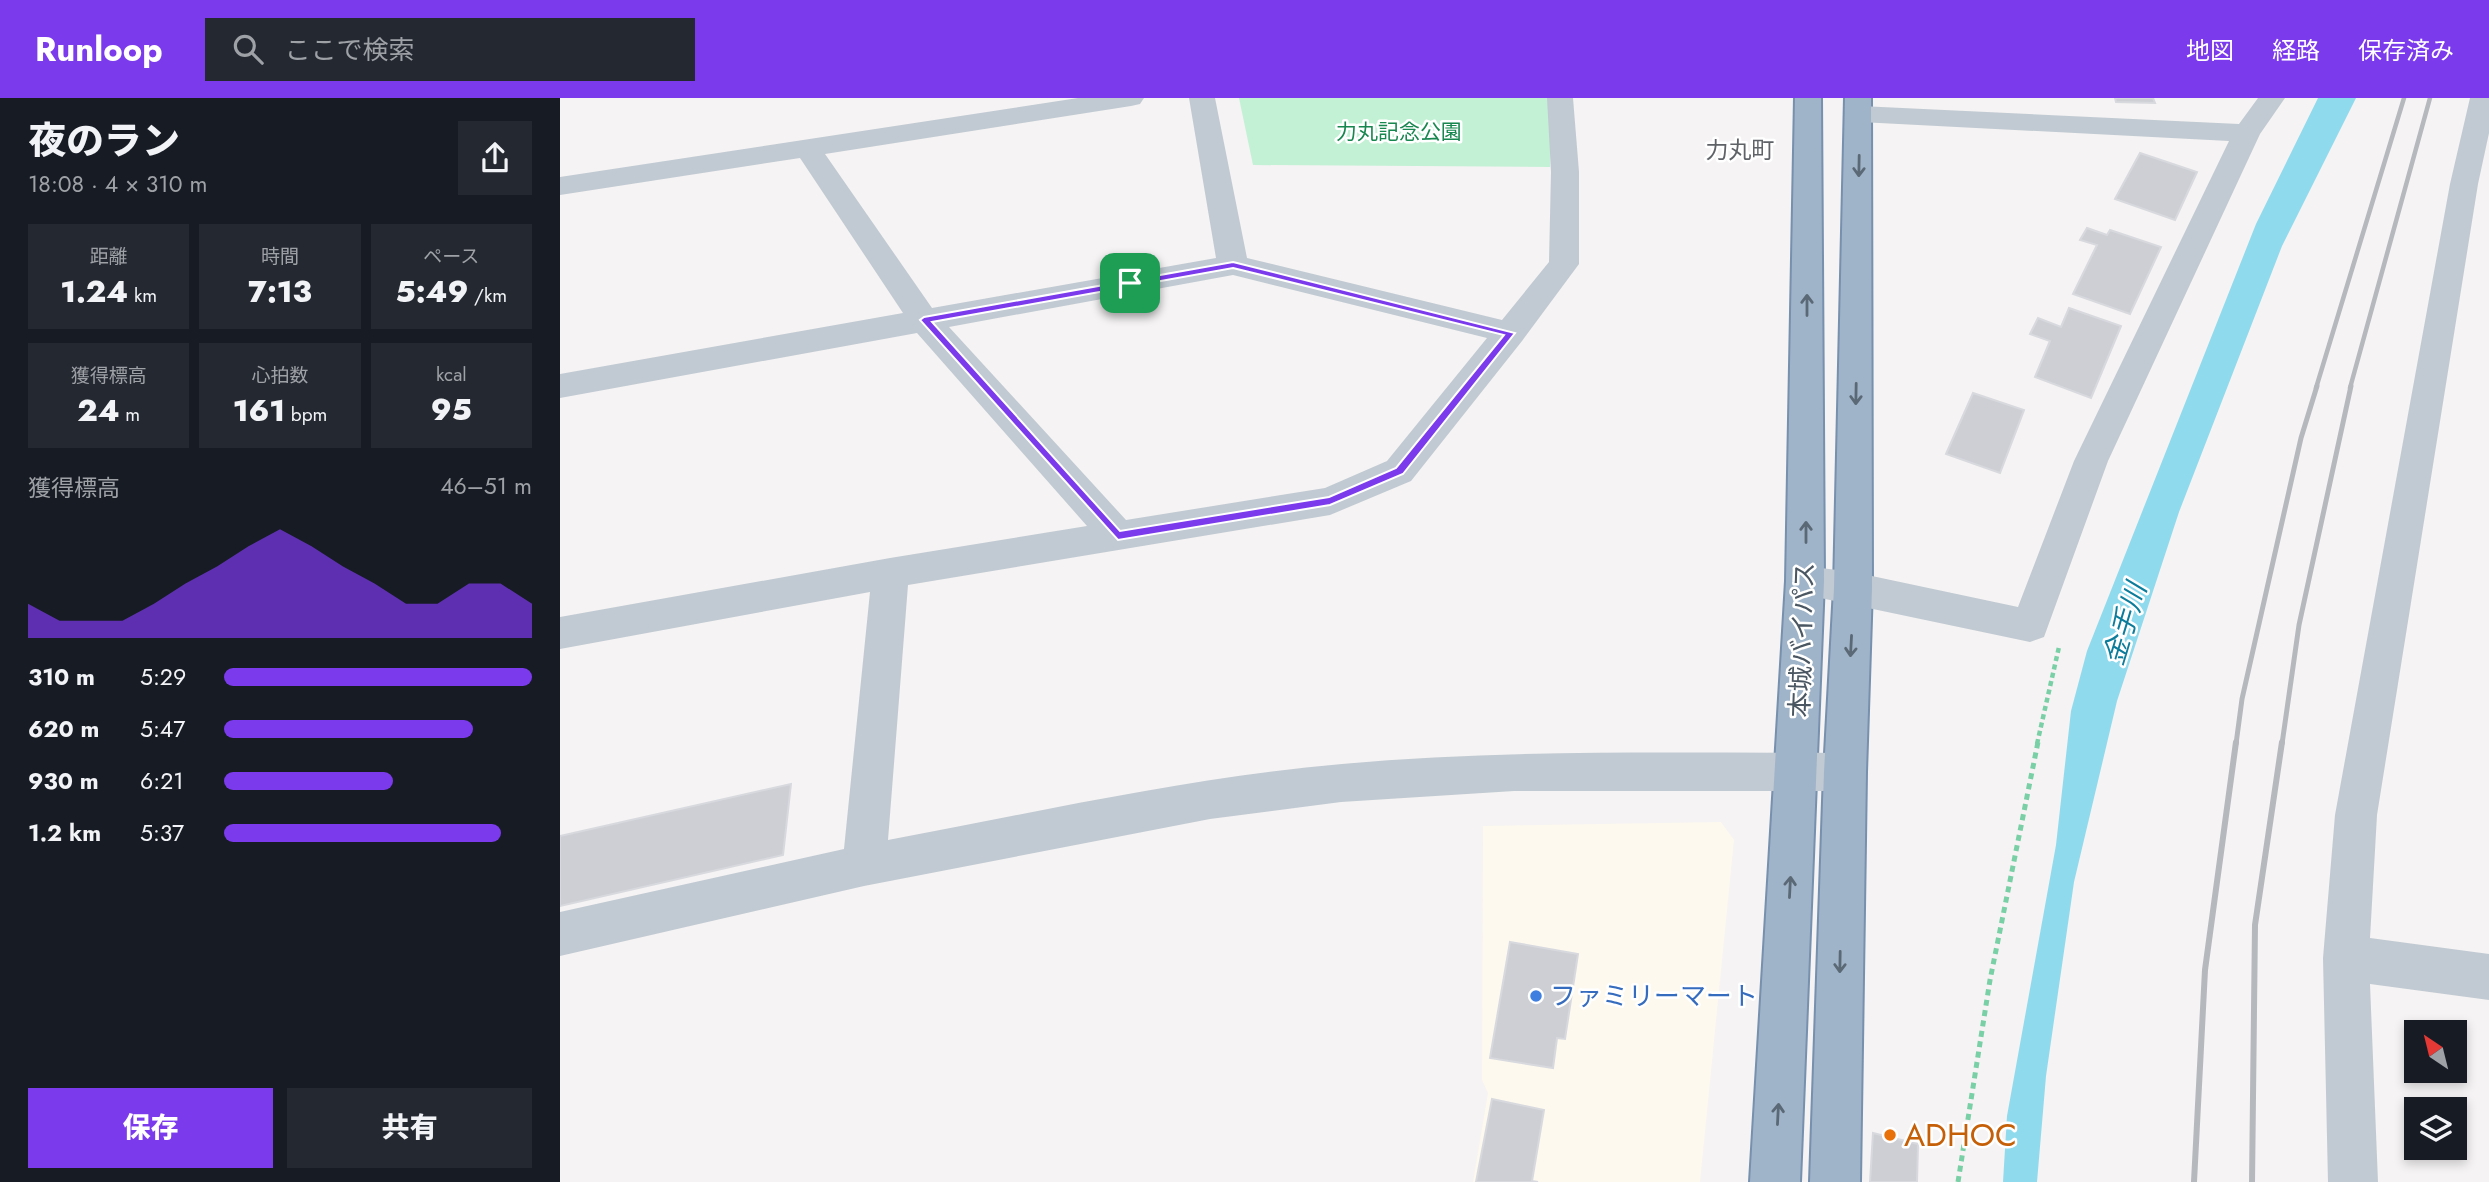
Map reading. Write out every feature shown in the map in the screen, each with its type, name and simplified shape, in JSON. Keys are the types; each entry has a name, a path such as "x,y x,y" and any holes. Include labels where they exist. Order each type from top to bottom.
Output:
{"highway":[{"name":"本城バイパス","path":"1774,1182 1805,581 1808,98"},
{"name":"本城バイパス","path":"1835,1182 1845,772 1853,588 1859,106"}],"street":[{"path":"560,186 1131,98"},
{"path":"1202,98 1233,265"},
{"path":"560,633 890,573 1330,501 1399,471 1564,264 1565,172 1560,98"},
{"path":"1805,581 1853,588 2030,626 2091,461 2247,133 2272,98"},
{"path":"2353,1182 2346,958 2356,815 2464,184 2483,98"},
{"path":"1859,106 2247,133"},
{"path":"807,148 924,320 1118,536"},
{"path":"560,386 1233,265 1511,333"},
{"path":"864,865 890,573"},
{"path":"560,934 864,865 1210,799 1341,783 1514,772 1845,772"},
{"path":"2346,958 2489,977"}],"path":[{"path":"1958,1182 1970,1089 2016,843 2061,637 2030,626"}],"shaded area":[{"path":"1721,822 1734,840 1700,1182 1473,1182 1488,1093 1482,1080 1483,826"}],"green space":[{"name":"力丸記念公園","path":"1239,98 1552,98 1550,167 1253,165"}],"water":[{"name":"金手川","path":"2318,98 2356,98 2282,246 2179,512 2117,701 2074,882 2046,1076 2037,1182 2003,1182 2007,1116 2056,845 2071,711 2087,651 2256,224"}],"building":[{"path":"2115,98 2153,98 2155,103 2116,102"},
{"path":"2140,153 2197,172 2175,220 2115,199"},
{"path":"2087,228 2107,235 2110,230 2161,247 2130,314 2073,294 2097,245 2080,240"},
{"path":"2069,308 2121,326 2091,398 2035,377 2050,341 2030,334 2038,318 2061,327"},
{"path":"1973,393 2024,410 2000,473 1946,454"},
{"path":"791,784 783,855 560,906 560,836"},
{"name":"ファミリーマート","path":"1510,942 1578,954 1565,1039 1557,1038 1553,1068 1490,1058"},
{"path":"1492,1099 1544,1110 1532,1181 1538,1182 1476,1182"},
{"path":"1873,1133 1918,1144 1917,1182 1870,1182"}],"railway":[{"path":"2316,388 2404,98"},
{"path":"2350,388 2430,98"},
{"path":"2236,744 2242,699 2301,438 2317,386"},
{"path":"2282,744 2299,625 2351,386"},
{"path":"2194,1182 2205,970 2236,742"},
{"path":"2252,1182 2255,925 2282,742"}],"place":[{"name":"ファミリーマート","path":"1536,996"},
{"name":"ADHOC","path":"1890,1135"}],"district":[{"name":"力丸町","path":"1740,150"}],"route":[{"path":"1233,265 1511,333 1399,471 1330,501 1118,536 924,320 1130,283 1233,265"}]}
